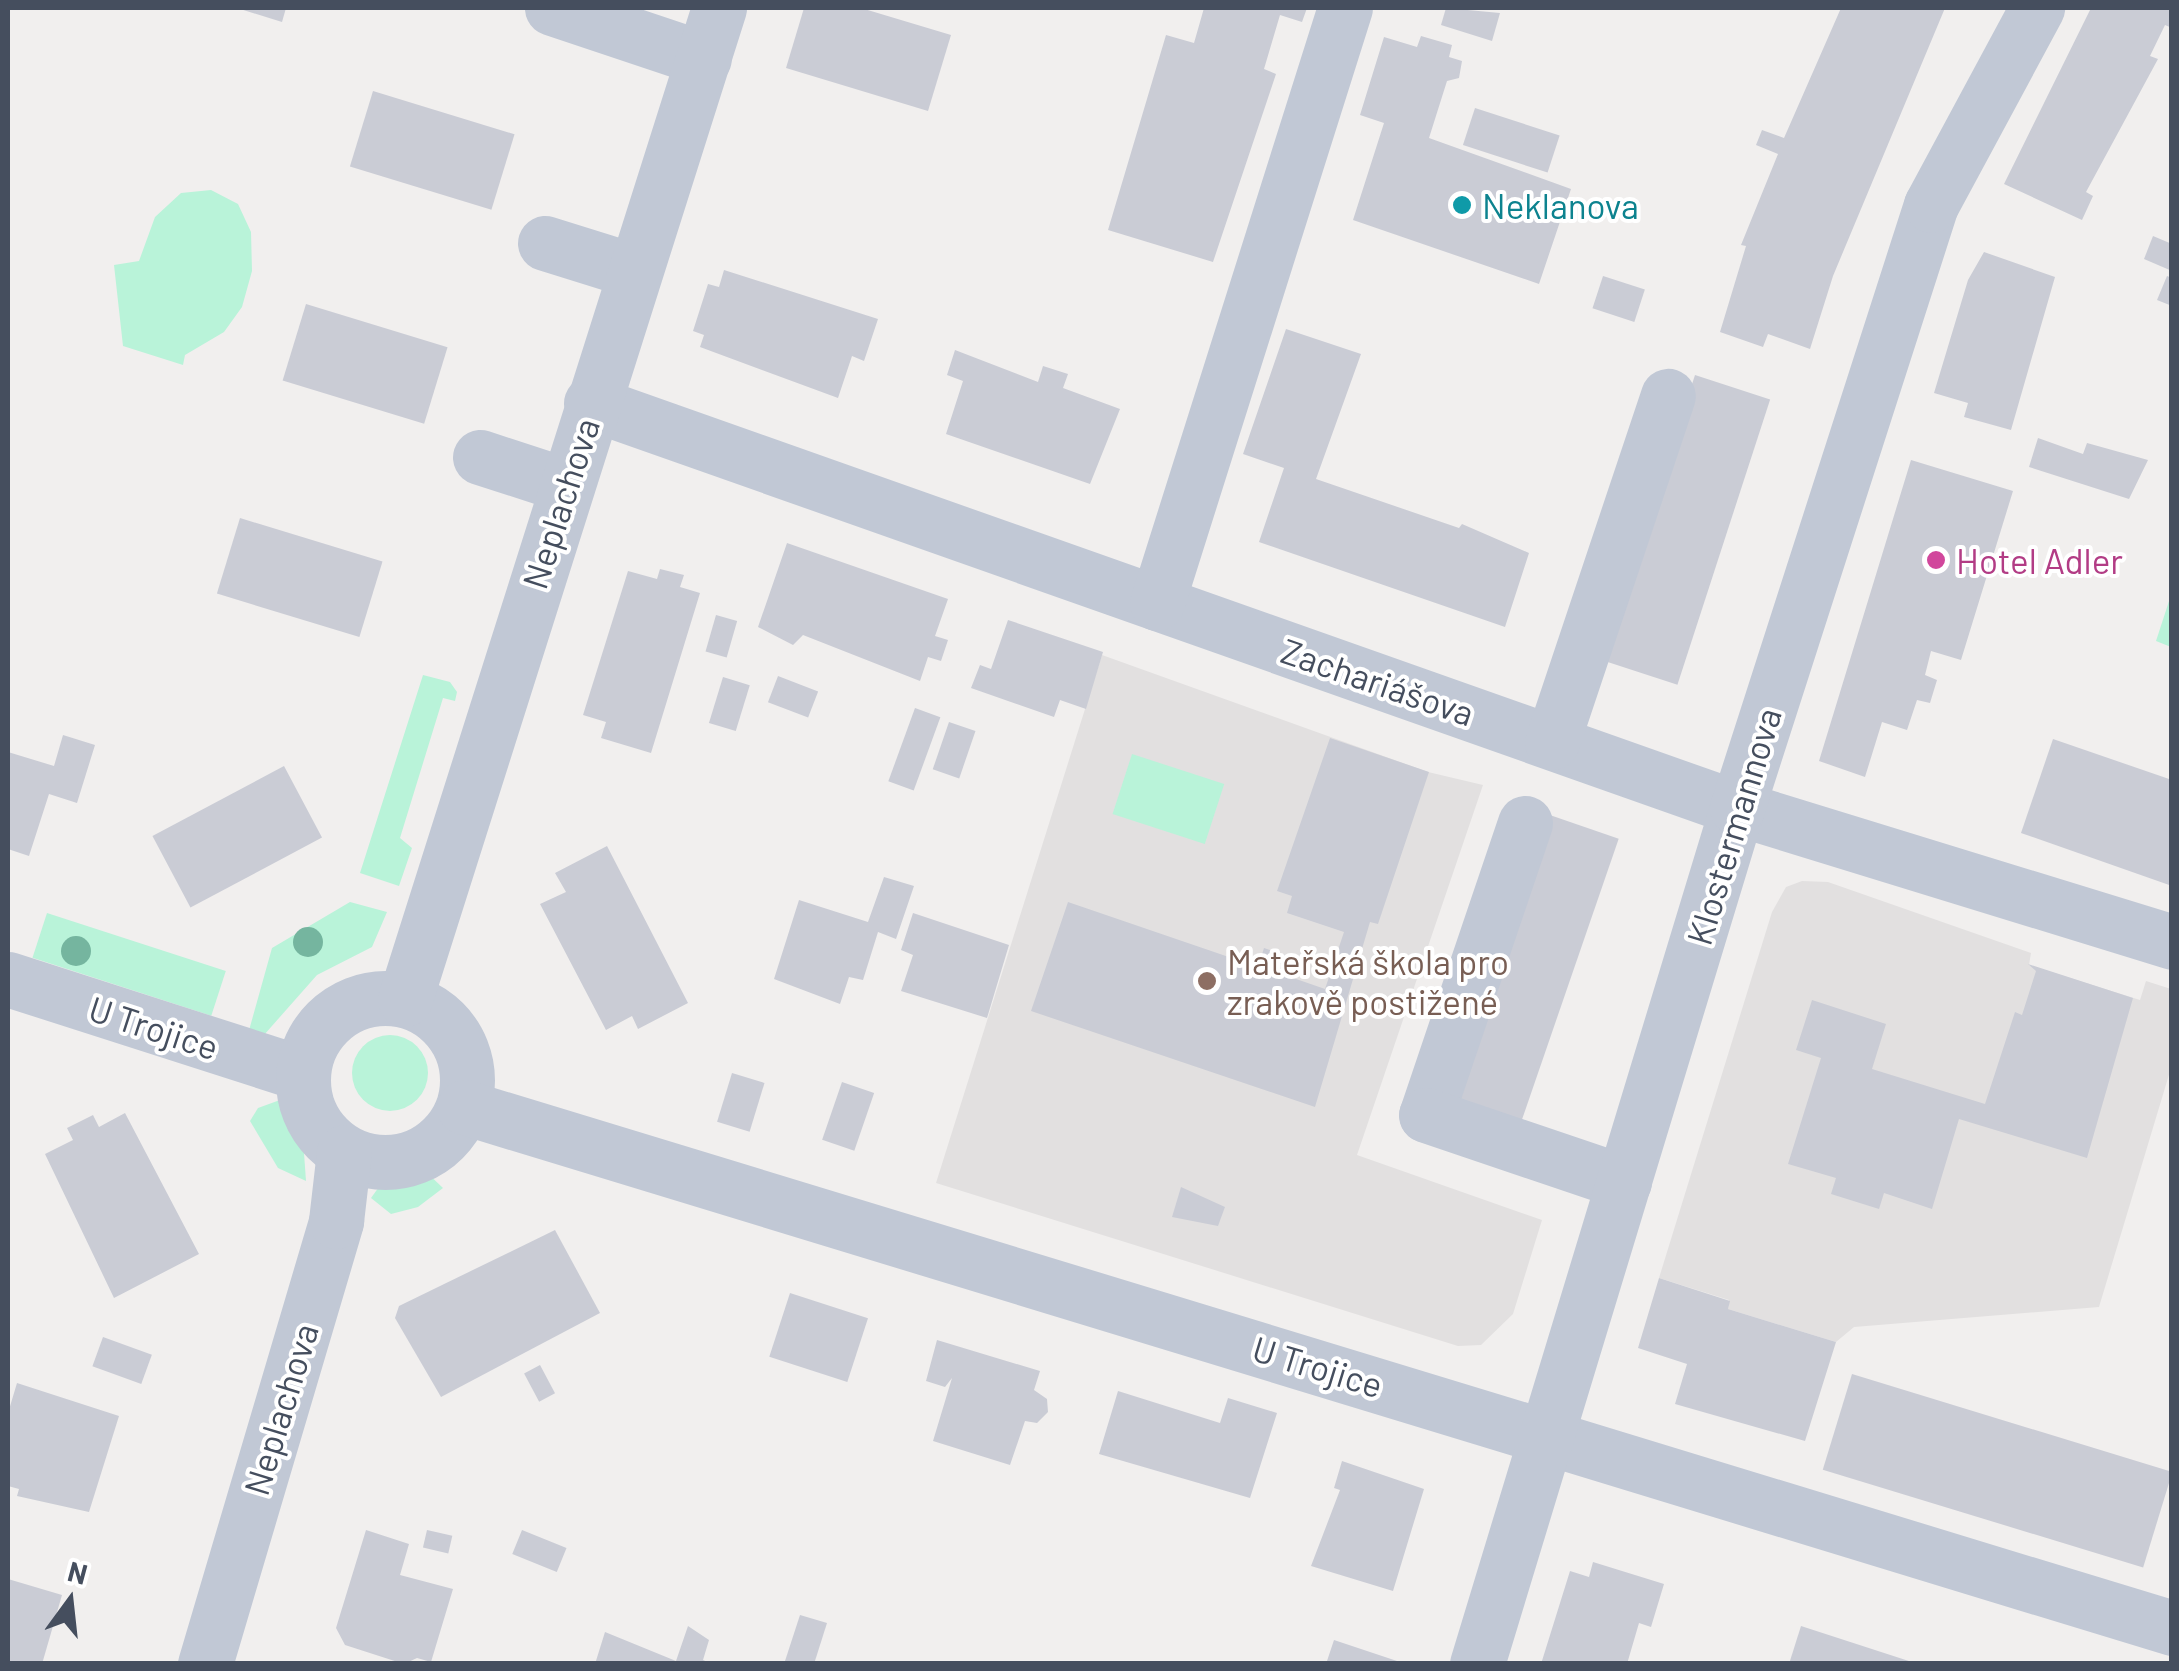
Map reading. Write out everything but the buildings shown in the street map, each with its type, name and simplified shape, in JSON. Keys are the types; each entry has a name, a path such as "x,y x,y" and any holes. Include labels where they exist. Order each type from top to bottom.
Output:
{"street":[{"path":"552,8 704,59"},
{"name":"Neplachova","path":"404,999 719,8"},
{"path":"1157,603 1345,8"},
{"name":"Klostermannova","path":"1478,1664 1738,808 1931,205 2037,8"},
{"path":"546,244 635,271"},
{"path":"1552,742 1668,396"},
{"name":"Zachariášova","path":"592,403 1738,808 2172,942"},
{"path":"480,457 566,486"},
{"path":"1525,823 1426,1114 1624,1182"},
{"name":"U Trojice","path":"8,979 300,1073"},
{"path":"377,997 404,999 430,1010 457,1041 468,1080 464,1107 452,1128 415,1157 392,1162 344,1152 310,1115 300,1073 328,1019 377,997"},
{"name":"U Trojice","path":"464,1107 2172,1628"},
{"name":"Neplachova","path":"204,1664 336,1221 344,1152"}],"shaded area":[{"name":"Mateřská škola pro zrakově postižené","path":"1102,655 1428,772 1483,785 1357,1155 1542,1220 1513,1314 1481,1345 1458,1346 936,1183"},
{"path":"1802,881 1828,882 2031,953 2029,965 2140,1000 2146,981 2171,989 2171,1068 2099,1307 1854,1327 1836,1342 1728,1309 1729,1300 1659,1278 1772,912 1786,887"}],"green space":[{"path":"211,190 238,204 251,232 252,271 242,307 224,332 185,355 183,365 123,346 114,265 139,261 155,217 181,193"},
{"path":"2171,595 2172,647 2156,641"},
{"path":"423,675 450,682 457,692 455,701 443,698 400,838 412,848 399,886 360,873"},
{"path":"1132,754 1224,784 1205,844 1113,814"},
{"path":"350,902 387,912 372,947 317,975 264,1035 248,1034 272,948"},
{"path":"47,913 226,971 211,1016 32,958"},
{"path":"390,1035 417,1046 428,1073 417,1100 390,1111 363,1100 352,1073 363,1046"},
{"path":"280,1100 303,1139 306,1181 278,1168 250,1121 258,1108"},
{"path":"422,1168 443,1188 418,1207 391,1214 371,1198 384,1180"}],"place":[{"name":"Neklanova","path":"1462,205"},
{"name":"Hotel Adler","path":"1936,560"},
{"name":"Mateřská škola pro zrakově postižené","path":"1207,981"}]}
